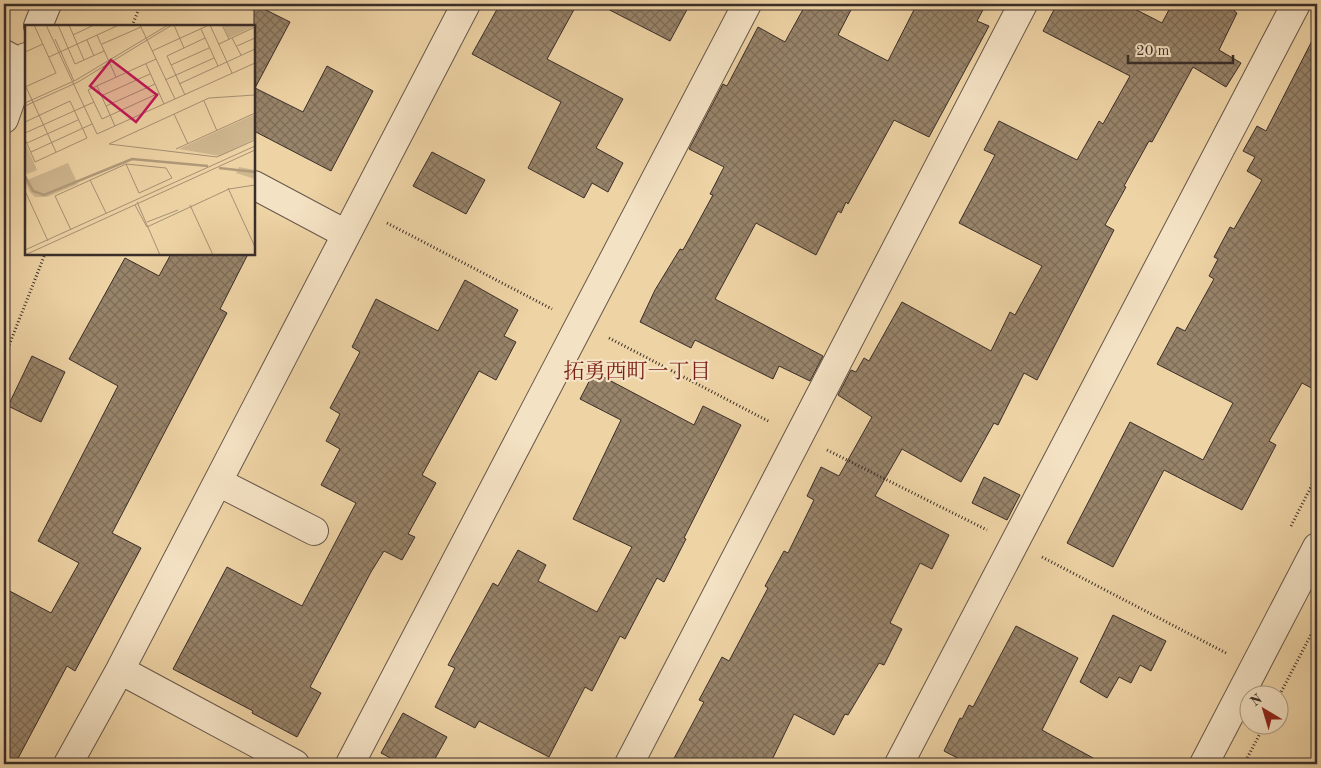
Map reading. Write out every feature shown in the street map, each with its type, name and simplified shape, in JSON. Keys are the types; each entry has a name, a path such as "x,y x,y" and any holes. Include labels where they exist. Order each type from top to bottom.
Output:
{"street":[{"path":"38,25 47,4"},
{"path":"68,764 120,670 466,4"},
{"path":"350,764 747,4"},
{"path":"629,764 1023,4"},
{"path":"899,764 1296,4"},
{"path":"4,119 20,61"},
{"path":"255,187 346,234"},
{"path":"218,482 314,531"},
{"path":"1204,764 1317,547"},
{"path":"120,670 295,764"}],"path":[{"path":"132,25 141,4"},
{"path":"360,208 798,436 1015,543 1226,652 1222,660"},
{"path":"4,358 45,255"},
{"path":"1284,686 1317,623"},
{"path":"1244,764 1259,736"}],"building":[{"path":"254,4 290,22 255,88 255,25"},
{"path":"500,4 577,4 547,59 623,99 596,148 623,163 608,192 592,183 584,198 528,168 561,102 472,54"},
{"path":"598,4 690,4 670,41"},
{"path":"806,4 854,4 838,35 888,61 917,4 986,4 977,21 989,26 929,137 894,120 848,204 846,202 841,213 838,211 816,255 756,223 715,299 823,356 810,381 779,366 773,379 695,340 691,348 640,322 655,290 680,249 683,250 713,195 710,194 724,167 689,149 723,84 727,86 758,27 785,42"},
{"path":"1057,4 1125,4 1162,23 1172,4 1237,4 1234,11 1237,13 1219,50 1241,63 1226,87 1193,67 1152,142 1149,141 1124,186 1126,187 1105,225 1114,230 1037,380 1024,373 998,425 994,423 961,482 902,449 875,496 949,535 932,569 920,563 890,623 902,629 884,665 879,663 848,715 845,714 834,735 794,714 770,764 671,764 704,702 699,700 722,657 729,661 768,588 765,586 784,551 788,553 814,500 807,496 821,467 839,476 872,417 838,395 851,370 856,372 864,358 869,361 902,302 991,351 1010,312 1015,315 1042,266 959,223 995,155 984,150 999,121 1077,160 1099,121 1103,124 1130,76 1043,31"},
{"path":"1317,31 1317,391 1302,383 1269,441 1276,445 1242,510 1164,470 1113,567 1067,543 1130,422 1203,460 1233,403 1157,364 1177,327 1185,331 1214,279 1209,276 1218,259 1214,257 1230,227 1234,229 1262,180 1247,171 1255,157 1243,151 1257,126 1266,131"},
{"path":"327,66 373,91 331,171 255,132 255,88 303,112"},
{"path":"432,152 485,180 466,214 413,186"},
{"path":"170,255 247,255 220,309 227,313 112,533 141,548 75,671 67,666 15,764 4,764 4,588 51,613 79,563 38,541 118,386 69,359 125,258 159,276"},
{"path":"465,280 518,310 504,336 516,342 496,380 479,371 422,475 436,483 408,534 415,537 402,560 384,551 371,572 310,687 321,693 297,737 252,713 253,711 173,669 227,567 302,606 356,503 321,485 340,449 326,441 340,414 330,408 360,352 352,347 376,299 438,331"},
{"path":"32,356 65,372 41,422 8,406"},
{"path":"594,372 694,425 703,406 741,425 664,582 657,578 625,639 620,636 592,691 585,687 549,757 479,721 475,728 435,707 455,668 448,665 493,583 498,586 518,550 546,565 538,581 597,612 632,547 573,519 621,420 580,399"},
{"path":"984,477 1020,495 1007,520 972,503"},
{"path":"1113,615 1166,641 1151,671 1140,665 1131,683 1119,677 1107,698 1080,682"},
{"path":"1016,626 1078,658 1042,730 1104,764 969,764 944,751 960,718 962,719 969,705 973,707"},
{"path":"403,713 447,737 432,764 402,764 381,753"}],"district":[{"name":"拓勇西町一丁目","path":"637,371"}]}
